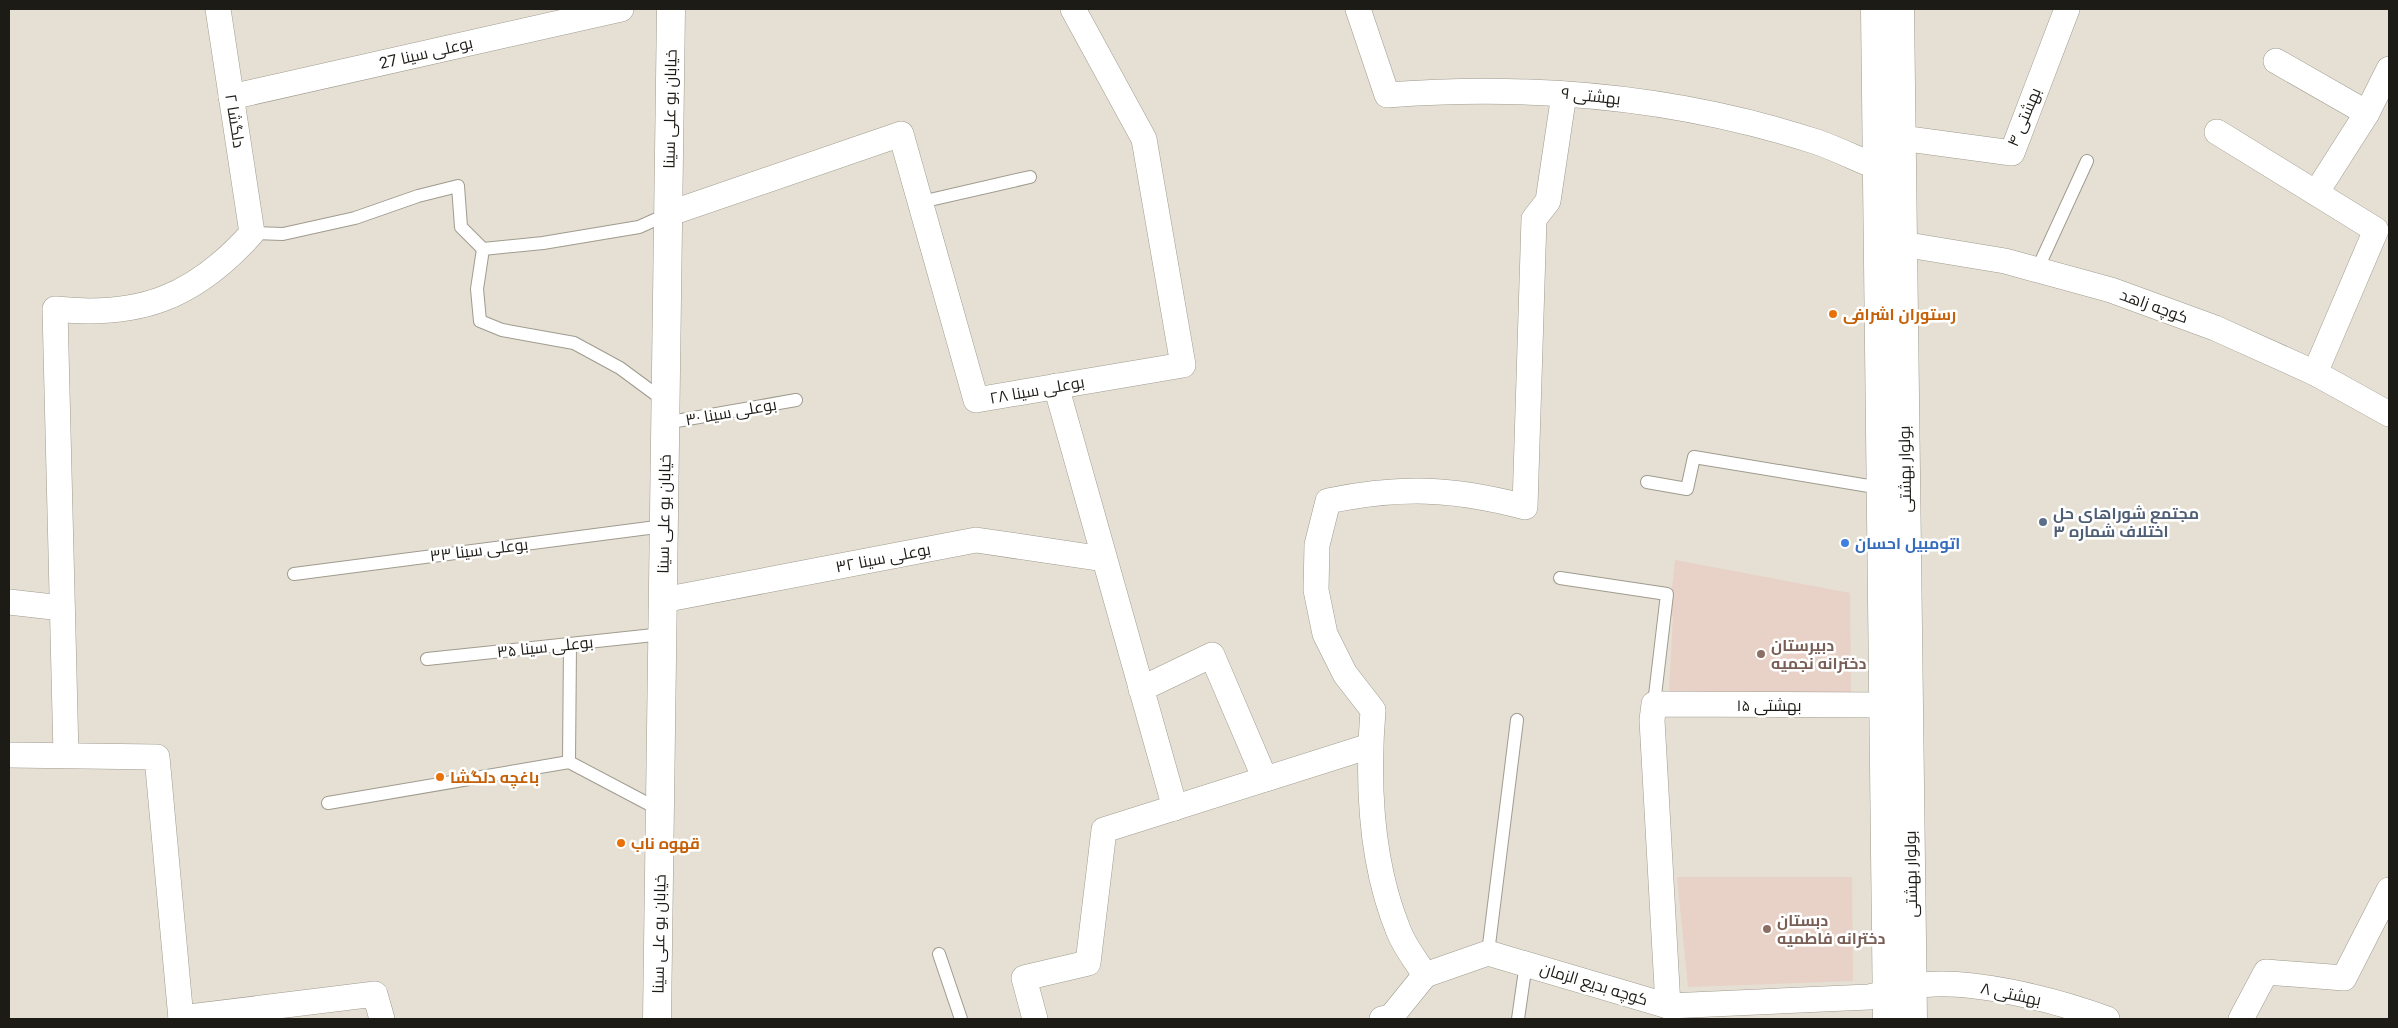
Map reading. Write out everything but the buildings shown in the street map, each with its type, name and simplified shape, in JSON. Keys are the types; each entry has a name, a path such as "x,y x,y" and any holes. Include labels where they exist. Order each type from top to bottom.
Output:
{"main road":[{"name":"خیابان بو علی سینا","path":"658,1019 671,9"},
{"name":"بولوار بهشتی","path":"1875,9 1884,705 1896,1000 1912,1019"},
{"name":"بولوار بهشتی","path":"1896,1000 1902,244 1900,9"}],"street":[{"name":"دلگشا ۲","path":"218,9 252,233"},
{"name":"بوعلی سینا 27","path":"231,97 621,9"},
{"name":"بوعلی سینا ۲۸","path":"668,214 901,134 976,400 1182,365 1144,139 1073,9"},
{"name":"بهشتی ۹","path":"1358,9 1387,95 1447,90 1541,91 1635,101 1728,118 1818,142 1876,167"},
{"name":"بهشتی ۴","path":"1901,138 2012,152 2067,9"},
{"path":"2276,61 2368,114"},
{"path":"2316,193 2368,114 2389,69"},
{"path":"1425,975 1399,933 1385,888 1375,841 1370,794 1370,746 1373,710 1345,674 1326,634 1316,590 1317,544 1328,501 1367,493 1406,490 1446,491 1486,497 1525,507 1534,219 1548,201 1564,94"},
{"path":"2217,132 2376,230 2315,373"},
{"path":"66,755 55,309 102,312 149,304 178,292 206,276 230,256 252,233"},
{"name":"کوچه زاهد","path":"1902,244 2005,261 2111,290 2215,328 2315,373 2389,414"},
{"path":"1056,386 1175,808"},
{"name":"بوعلی سینا ۳۲","path":"663,600 976,540 1104,558"},
{"path":"9,602 62,608"},
{"path":"1142,689 1212,655 1264,779"},
{"path":"1654,704 1652,720 1668,1006"},
{"name":"بهشتی ۱۵","path":"1654,704 1884,705"},
{"path":"1035,1019 1024,978 1088,963 1104,830 1370,746"},
{"path":"9,755 157,757 181,1019 375,994 382,1019"},
{"path":"2240,1019 2266,972 2344,978 2389,890"},
{"path":"1382,1019 1391,1017 1425,975 1488,953"},
{"name":"کوچه بدیع الزمان","path":"1488,953 1668,1006 1869,997 1896,1000"},
{"name":"بهشتی ۸","path":"1896,1000 1930,982 1967,985 2031,997 2107,1019"}],"lane":[{"path":"2037,270 2087,160"},
{"path":"921,202 1030,177"},
{"path":"252,233 283,234 355,218 418,196 458,186 462,227 483,249"},
{"path":"483,249 543,243 639,227 668,214"},
{"path":"483,249 477,288 480,322 502,330 574,343 620,368 666,412"},
{"name":"بوعلی سینا ۳۰","path":"666,412 796,400"},
{"path":"1647,482 1687,489 1694,457 1881,488"},
{"name":"بوعلی سینا ۳۳","path":"294,574 664,526"},
{"path":"1560,578 1667,594 1654,704"},
{"name":"بوعلی سینا ۳۵","path":"428,658 663,634"},
{"path":"569,762 570,644"},
{"path":"1488,953 1517,720"},
{"path":"328,803 569,762 660,810"},
{"path":"939,954 961,1019"},
{"path":"1518,1019 1526,963"}],"shaded area":[{"name":"دبیرستان دخترانه نجمیه","path":"1675,560 1850,593 1851,697 1669,692 1673,617 1669,615"},
{"name":"دبستان دخترانه فاطمیه","path":"1677,877 1852,877 1853,981 1688,987"}],"place":[{"name":"رستوران اشرافی","path":"1833,314"},
{"name":"مجتمع شوراهای حل اختلاف شماره ۳","path":"2043,522"},
{"name":"اتومبیل احسان","path":"1845,543"},
{"name":"دبیرستان دخترانه نجمیه","path":"1761,654"},
{"name":"باغچه دلگشا","path":"440,777"},
{"name":"قهوه ناب","path":"621,843"},
{"name":"دبستان دخترانه فاطمیه","path":"1767,929"}]}
